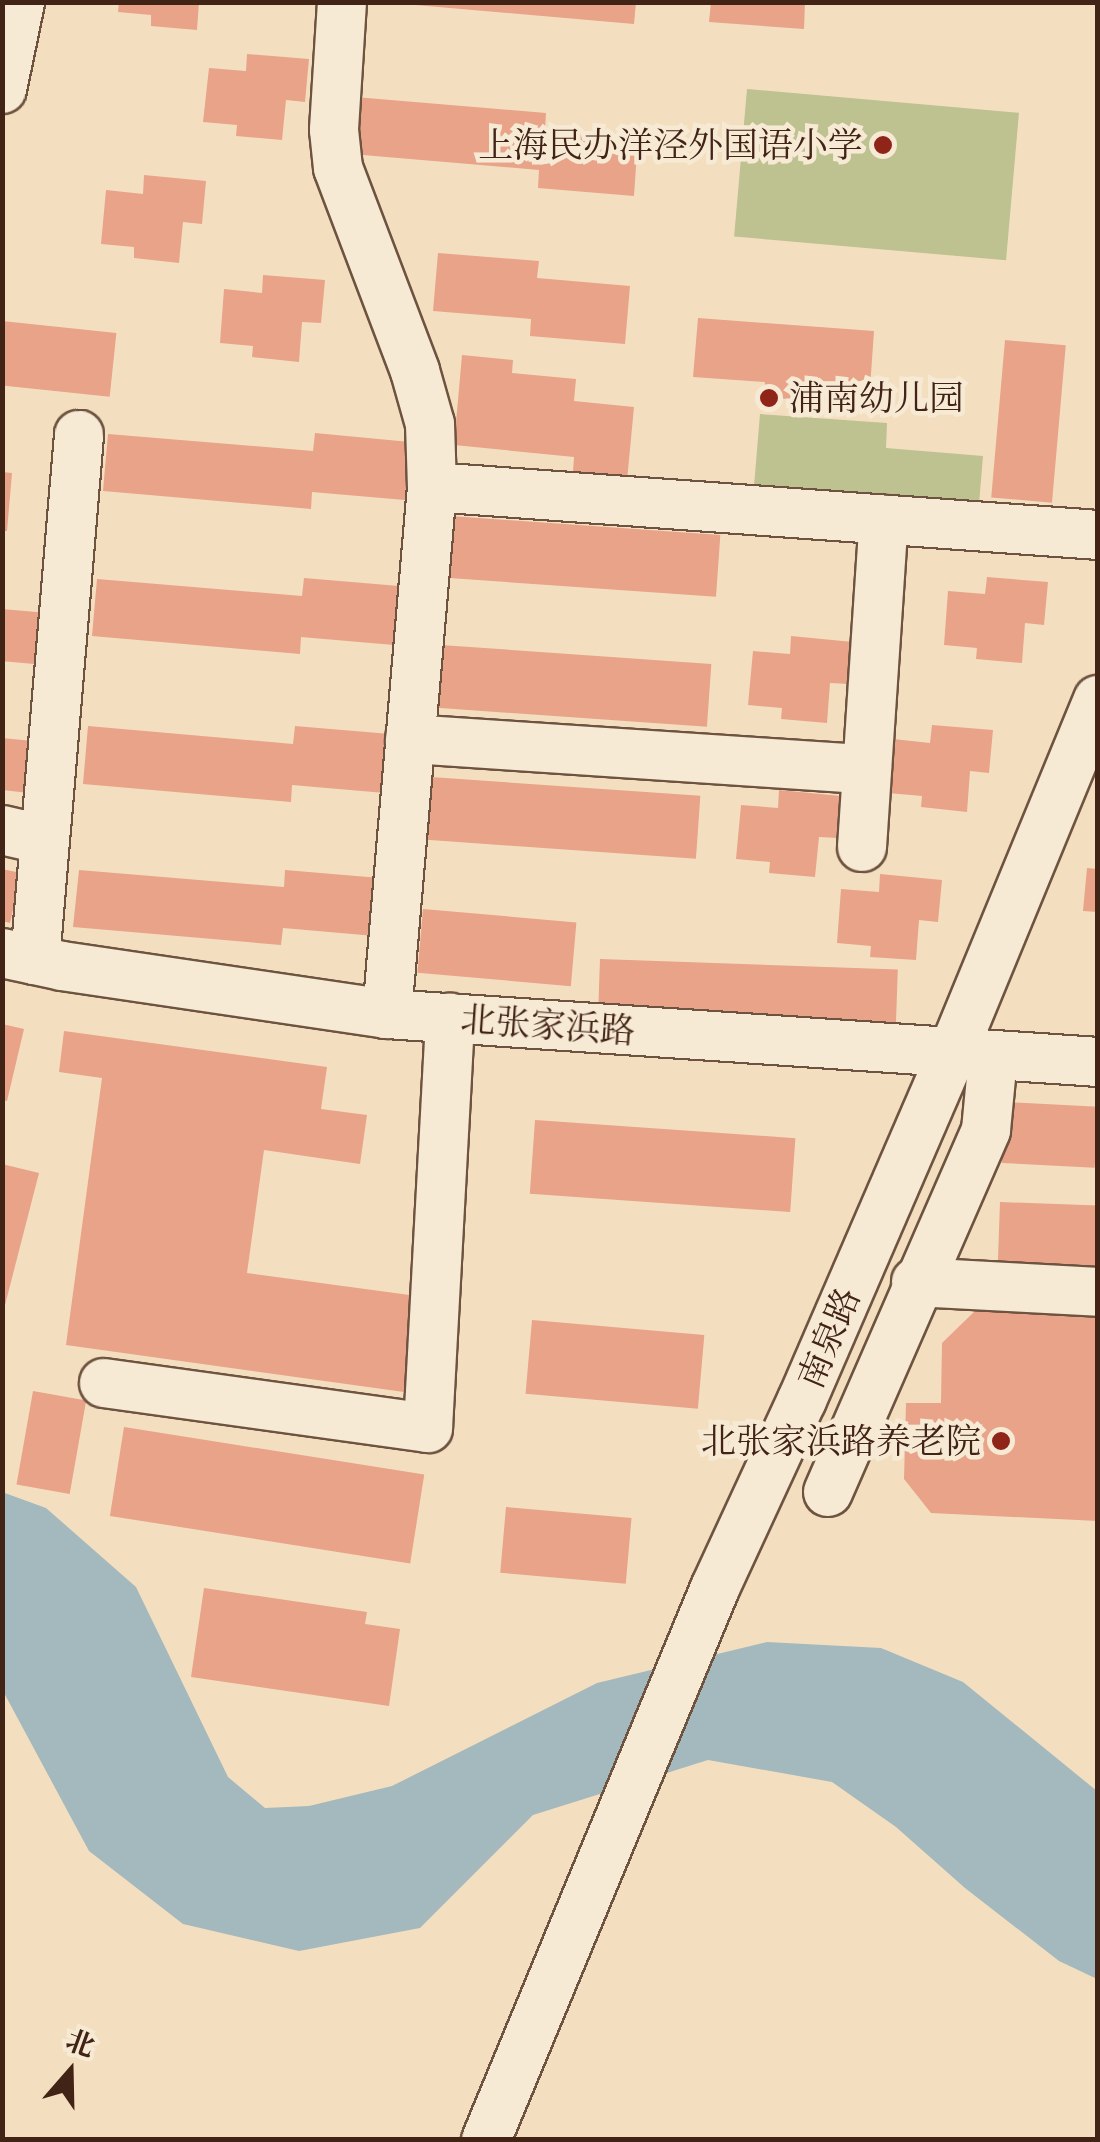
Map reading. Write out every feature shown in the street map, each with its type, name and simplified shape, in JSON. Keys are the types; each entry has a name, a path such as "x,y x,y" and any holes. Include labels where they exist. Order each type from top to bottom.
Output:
{"street":[{"path":"2,89 20,2"},
{"path":"342,2 334,130 338,168 415,370 430,424 432,486 387,1014"},
{"path":"19,957 24,835 78,434"},
{"path":"432,486 1098,534"},
{"path":"862,847 884,520"},
{"name":"南泉路","path":"486,2140 715,1588 802,1400 972,1055 1098,700"},
{"path":"410,738 867,768"},
{"name":"北张家浜路","path":"19,957 387,1014 1098,1062"},
{"path":"104,1383 428,1428 450,1018"},
{"path":"828,1492 916,1282 986,1130 972,1055"},
{"path":"916,1282 1098,1292"}],"green space":[{"path":"747,89 1019,113 1006,260 734,236"},
{"path":"760,414 887,423 886,448 983,456 979,504 754,486"}],"water":[{"path":"2,1492 46,1508 136,1587 228,1777 265,1808 309,1806 392,1786 597,1683 767,1642 881,1648 963,1682 1097,1791 1097,1979 1059,1961 965,1888 896,1827 832,1782 708,1760 533,1815 420,1928 299,1951 183,1924 89,1851 3,1691"}],"building":[{"path":"119,2 199,2 197,30 151,26 151,15 118,12"},
{"path":"381,2 636,2 634,24"},
{"path":"711,2 805,2 804,29 709,22"},
{"path":"247,54 309,59 305,102 286,100 282,140 236,136 237,125 203,122 209,68 246,71"},
{"path":"355,97 546,113 545,129 638,137 634,196 538,188 539,170 351,154"},
{"path":"144,175 206,181 202,224 183,222 179,263 134,258 134,247 101,244 106,190 143,194"},
{"path":"438,253 539,261 537,278 630,286 625,344 530,336 531,319 433,311"},
{"path":"263,275 325,280 321,323 302,322 299,362 252,357 253,346 220,343 224,289 262,293"},
{"path":"698,318 874,331 870,388 842,387 841,403 763,397 765,382 693,377"},
{"path":"2,321 116,333 110,397 2,385"},
{"path":"1005,340 1066,345 1052,503 991,497"},
{"path":"462,355 513,360 512,373 576,379 574,401 634,407 626,491 572,487 574,457 454,445"},
{"path":"315,433 410,442 405,500 312,492 311,509 103,491 108,434 313,451"},
{"path":"2,472 12,473 7,531 2,531"},
{"path":"450,516 720,535 716,597 446,578"},
{"path":"987,577 1048,582 1044,625 1025,623 1022,663 976,659 977,648 944,645 948,591 985,594"},
{"path":"304,578 399,586 394,645 301,637 300,654 92,636 97,579 302,596"},
{"path":"2,609 48,613 43,665 2,661"},
{"path":"791,636 853,642 849,684 830,683 827,723 781,719 782,708 748,705 753,651 790,654"},
{"path":"441,645 711,664 707,727 437,708"},
{"path":"932,725 993,730 989,773 970,771 967,812 921,807 922,796 888,793 893,739 930,743"},
{"path":"88,726 293,744 295,726 390,734 385,793 292,785 291,802 83,784"},
{"path":"2,738 33,741 29,793 2,790"},
{"path":"431,777 700,796 696,859 427,840"},
{"path":"779,790 841,796 838,838 819,837 815,877 769,873 770,862 736,859 741,805 778,808"},
{"path":"1087,868 1098,869 1098,912 1083,911"},
{"path":"2,869 21,873 10,923 2,921"},
{"path":"79,870 284,887 285,870 380,878 375,936 283,928 281,945 73,927"},
{"path":"880,874 942,880 938,922 919,920 916,960 870,957 871,946 837,943 841,889 879,892"},
{"path":"423,909 576,922 571,986 417,973"},
{"path":"600,959 898,969 896,1023 598,1013"},
{"path":"2,1024 24,1029 7,1101 2,1100"},
{"path":"64,1031 327,1067 321,1109 367,1115 360,1164 264,1150 247,1273 417,1296 404,1392 66,1345 102,1078 59,1072"},
{"path":"1005,1102 1098,1107 1095,1168 1002,1163"},
{"path":"535,1120 795,1138 790,1212 530,1194"},
{"path":"2,1164 39,1173 4,1309 2,1309"},
{"path":"1000,1202 1098,1205 1096,1265 998,1262"},
{"name":"北张家浜路养老院","path":"978,1308 1098,1314 1098,1521 931,1513 904,1479 906,1403 941,1403 942,1343"},
{"path":"532,1320 704,1335 698,1409 526,1394"},
{"path":"33,1391 86,1400 70,1494 17,1485"},
{"path":"124,1427 424,1475 410,1563 110,1516"},
{"path":"506,1507 632,1518 626,1584 500,1573"},
{"path":"204,1588 367,1612 365,1624 400,1629 389,1706 191,1677"}],"place":[{"name":"上海民办洋泾外国语小学","path":"883,145"},
{"name":"浦南幼儿园","path":"769,398"},
{"name":"北张家浜路养老院","path":"1001,1441"}]}
